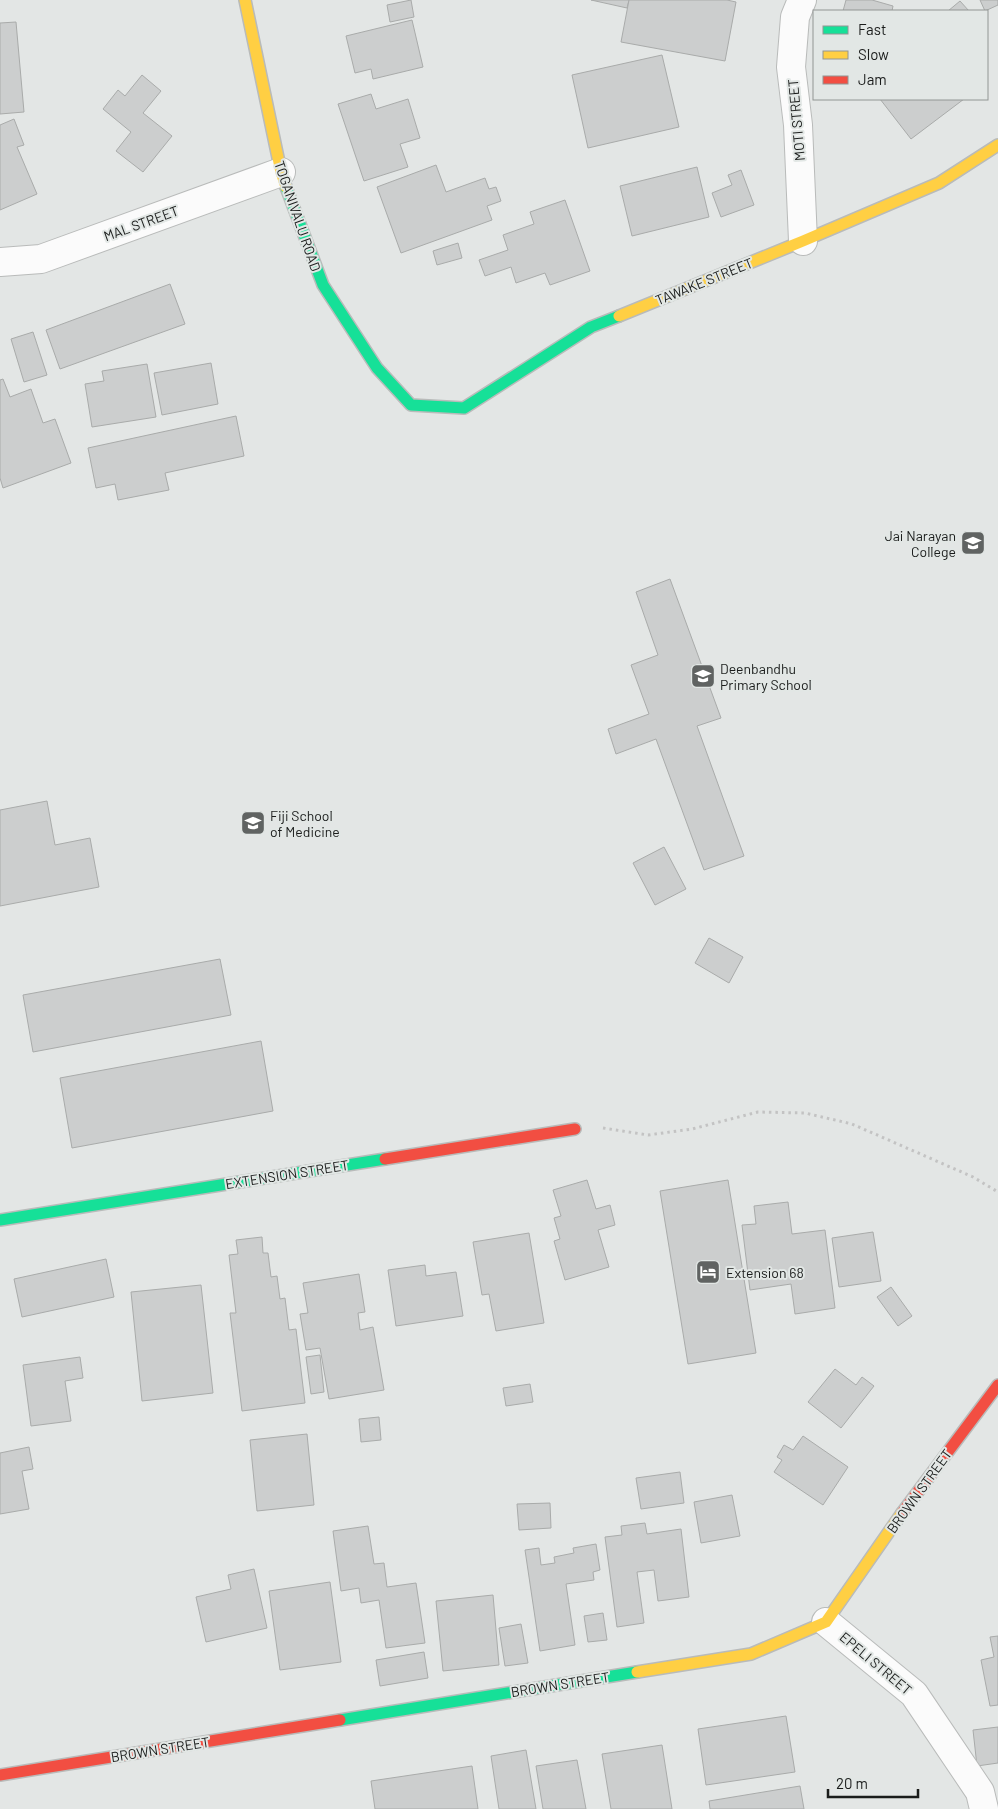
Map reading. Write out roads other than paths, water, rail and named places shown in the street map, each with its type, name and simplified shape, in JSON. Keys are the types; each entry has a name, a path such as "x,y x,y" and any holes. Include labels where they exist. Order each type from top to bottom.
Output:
{"street":[{"name":"TOGANIVALU ROAD","path":"245,0 280,172 323,284 378,368 411,405"},
{"name":"MOTI STREET","path":"802,0 796,16 791,67 798,125 803,241"},
{"name":"TAWAKE STREET","path":"411,405 464,408 591,327 803,241 939,183 998,145"},
{"name":"MAL STREET","path":"0,262 41,259 280,172"},
{"name":"EXTENSION STREET","path":"0,1220 575,1128"},
{"name":"BROWN STREET","path":"0,1775 751,1654 826,1622 923,1483 998,1385"},
{"name":"EPELI STREET","path":"826,1622 914,1694 980,1792 984,1809"}],"place":[{"name":"Jai Narayan College","path":"973,543"},
{"name":"Deenbandhu Primary School","path":"703,676"},
{"name":"Fiji School of Medicine","path":"253,823"},
{"name":"Extension 68","path":"708,1272"}]}
